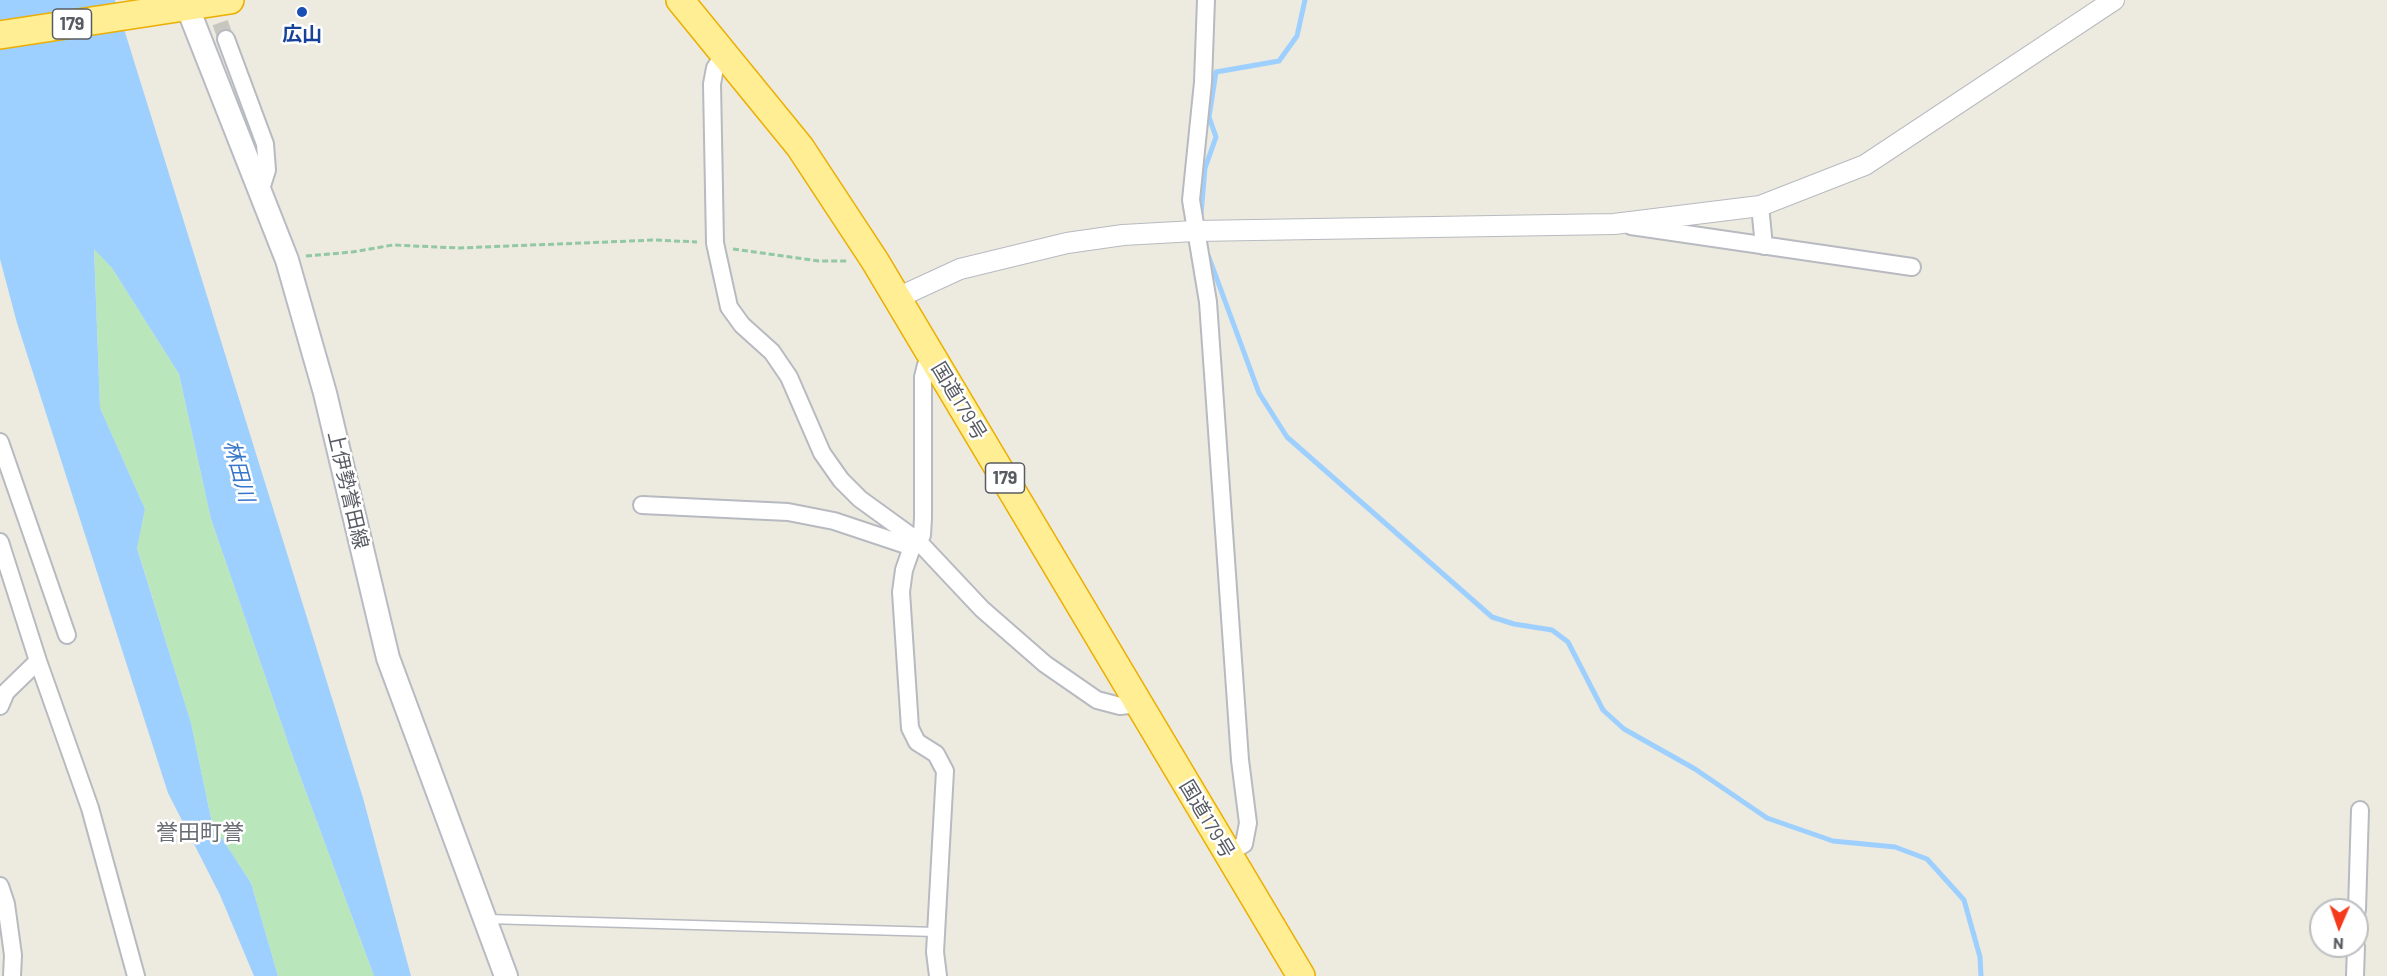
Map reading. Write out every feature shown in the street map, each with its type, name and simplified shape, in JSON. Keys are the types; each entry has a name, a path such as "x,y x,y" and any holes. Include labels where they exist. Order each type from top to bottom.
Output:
{"highway":[{"name":"179","path":"0,35 145,13 185,3 230,0"},
{"name":"国道179号","path":"680,0 800,147 875,261 1301,976"}],"main road":[{"name":"上伊勢誉田線","path":"185,3 287,260 326,393 388,658 506,976"}],"street":[{"path":"1206,0 1203,82 1191,200 1201,231 1208,302 1239,748 1248,823 1244,844 1227,854"},
{"path":"897,298 960,269 1016,253 1122,235 1201,231 1614,224 1760,206 1865,165 2114,0"},
{"path":"226,39 265,144 267,170 260,192"},
{"path":"724,53 715,68 712,84 715,243 729,307 742,325 772,352 789,377 822,453 841,480 860,499 915,544 982,609 1045,664 1097,700 1120,706 1139,704"},
{"path":"1760,206 1764,246"},
{"path":"1614,224 1912,267"},
{"path":"933,358 926,365 922,377 922,535 915,544 904,570 901,592 910,728 917,742 936,754 945,771 936,932 938,976"},
{"path":"0,442 67,635"},
{"path":"642,505 788,512 834,521 915,544"},
{"path":"0,542 38,662 90,808 136,976"},
{"path":"0,706 6,692 38,662"},
{"path":"2357,898 2360,810"},
{"path":"0,886 6,904 13,955 12,976"},
{"path":"2355,976 2356,958"}],"lane":[{"path":"484,919 936,932"}],"path":[{"path":"287,260 393,245 459,248 656,240 715,243 735,250 819,261 875,261"}],"green space":[{"path":"94,248 112,268 179,374 211,519 292,754 374,976 278,976 251,883 212,823 191,723 137,547 145,509 100,408"}],"water":[{"name":"林田川","path":"0,0 115,0 363,798 411,976 374,976 292,754 211,519 179,374 112,268 94,249 100,408 145,509 137,548 191,723 212,823 251,883 278,976 254,976 220,895 168,793 17,323 0,259"}],"waterway":[{"path":"1201,214 1205,168 1216,137 1209,117 1216,72 1279,61 1297,36 1305,0"},
{"path":"1208,255 1259,393 1287,437 1492,617 1514,624 1552,630 1568,642 1603,710 1624,729 1695,769 1767,818 1833,841 1895,847 1927,859 1964,900 1980,957 1981,976"}],"tunnel":[{"path":"212,0 226,39"}],"place":[{"name":"広山","path":"302,12"}],"district":[{"name":"誉田町誉","path":"200,833"}]}
